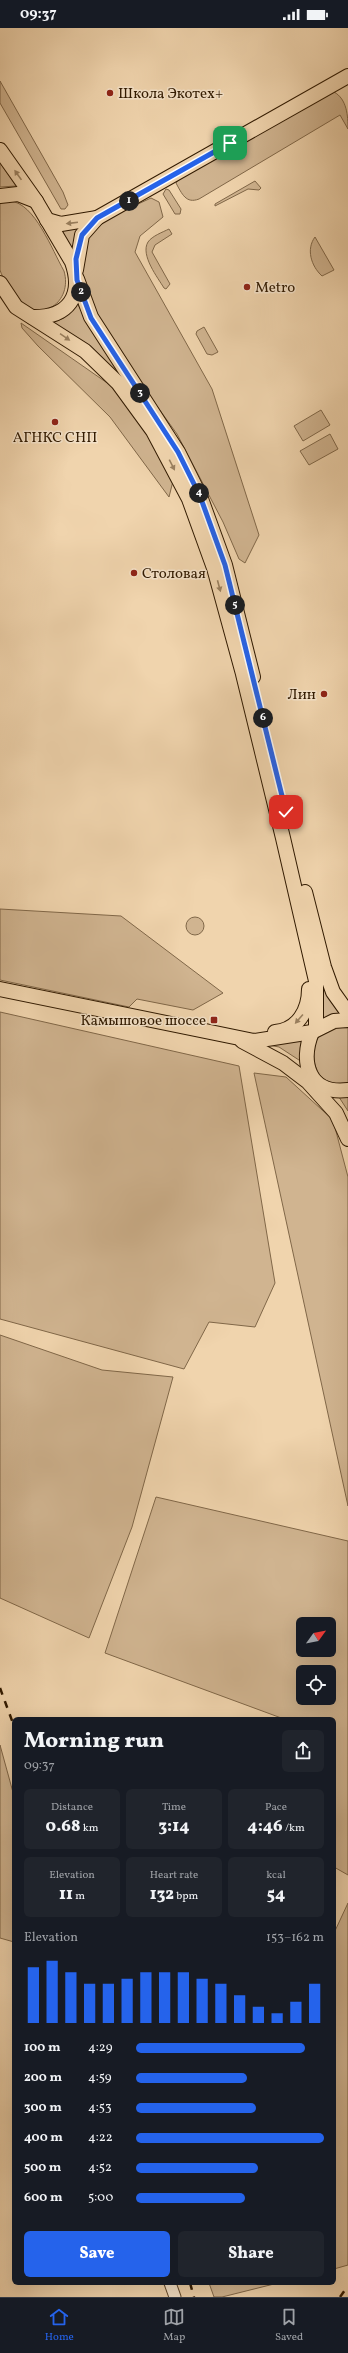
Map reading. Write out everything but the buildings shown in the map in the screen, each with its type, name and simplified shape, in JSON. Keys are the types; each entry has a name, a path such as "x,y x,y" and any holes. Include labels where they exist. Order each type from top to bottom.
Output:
{"main road":[{"path":"32,317 51,316 66,307 73,299 82,235 97,218 348,76"},
{"path":"0,150 36,201 47,220 76,276 91,318 178,452 200,496 225,565 324,967 333,992 348,1013"},
{"path":"0,196 18,194 36,201"},
{"path":"47,220 61,224 97,218"},
{"path":"0,283 16,307 85,351 118,383 153,431 189,500 214,568 243,674 316,981 314,1030 306,1051 306,1060 311,1075 316,1082 326,1088 348,1121"},
{"path":"207,1032 259,1033 279,1031 296,1023 306,1011 309,1001 309,988 300,913"},
{"path":"314,925 321,934 331,967 348,1001"},
{"path":"0,989 238,1039 254,1041 314,1030 334,1021 348,1020"},
{"path":"238,1039 283,1063 308,1082 336,1112 348,1139"},
{"path":"254,1041 288,1059 311,1075"},
{"path":"326,1088 348,1090"}],"street":[{"path":"171,2285 175,2297"}],"shaded area":[{"path":"0,81 63,192 68,205 65,209 61,209 0,103"},
{"path":"334,92 342,99 346,108 348,129 340,115 199,199 191,200 182,194 176,183 179,179"},
{"path":"0,163 16,186 0,187"},
{"path":"255,181 261,188 259,190 248,189 215,206 215,204"},
{"path":"166,189 169,190 181,209 180,214 175,214 163,194"},
{"path":"151,198 159,202 163,217 140,236 135,252 212,389 259,535 245,563 239,559 223,522 177,434 105,334 83,287 80,253 95,224"},
{"path":"10,201 19,204 35,218 64,271 66,282 64,292 53,306 45,310 26,308 17,301 0,270 0,202"},
{"path":"83,225 72,252 57,226"},
{"path":"169,229 172,234 155,245 152,252 170,284 166,289 154,272 148,260 146,247 152,238"},
{"path":"315,237 334,270 322,276 315,267 310,252 312,242"},
{"path":"77,303 95,336 127,382 52,323 64,318"},
{"path":"21,323 113,387 127,401 174,477 169,497 110,417 38,346 22,328"},
{"path":"204,327 218,352 212,355 207,354 196,334 197,331"},
{"path":"321,410 330,425 303,441 294,426"},
{"path":"330,434 338,449 309,465 300,451"},
{"path":"0,909 121,916 223,993 193,1010 137,999 129,1007 0,980"},
{"path":"191,917 199,917 204,922 202,933 199,935 191,935 186,930 186,922"},
{"path":"322,979 344,1016 320,1022"},
{"path":"0,1012 239,1066 275,1283 255,1327 209,1322 184,1369 0,1319"},
{"path":"337,1027 348,1028 348,1083 340,1084 326,1081 321,1077 315,1065 314,1058 316,1042 320,1036"},
{"path":"305,1036 302,1062 279,1047 268,1045"},
{"path":"254,1073 286,1077 333,1120 348,1177 348,1506"},
{"path":"337,1094 348,1094 348,1111"},
{"path":"0,1335 102,1370 173,1377 132,1527 89,1638 0,1598"},
{"path":"156,1497 348,1541 348,1875 336,1868 336,1717 279,1717 105,1653"},
{"path":"0,1745 12,1789 12,1941 0,1938"},
{"path":"348,1903 348,2265 336,2268 336,1929"},
{"path":"210,2285 270,2285 222,2297 214,2297"}],"railway":[{"path":"0,1688 12,1721"},
{"path":"191,2285 194,2297"},
{"path":"340,2297 348,2286"}],"place":[{"name":"Школа Экотех+","path":"110,93"},
{"name":"Metro","path":"247,287"},
{"name":"АГНКС СНП","path":"55,422"},
{"name":"Столовая","path":"134,573"},
{"name":"Лин","path":"324,694"},
{"name":"Камышовое шоссе","path":"214,1020"}],"route":[{"path":"230,143 97,218 82,235 78,245 76,272 77,280 91,318 108,347 178,452 200,496 225,565 286,812"}]}
